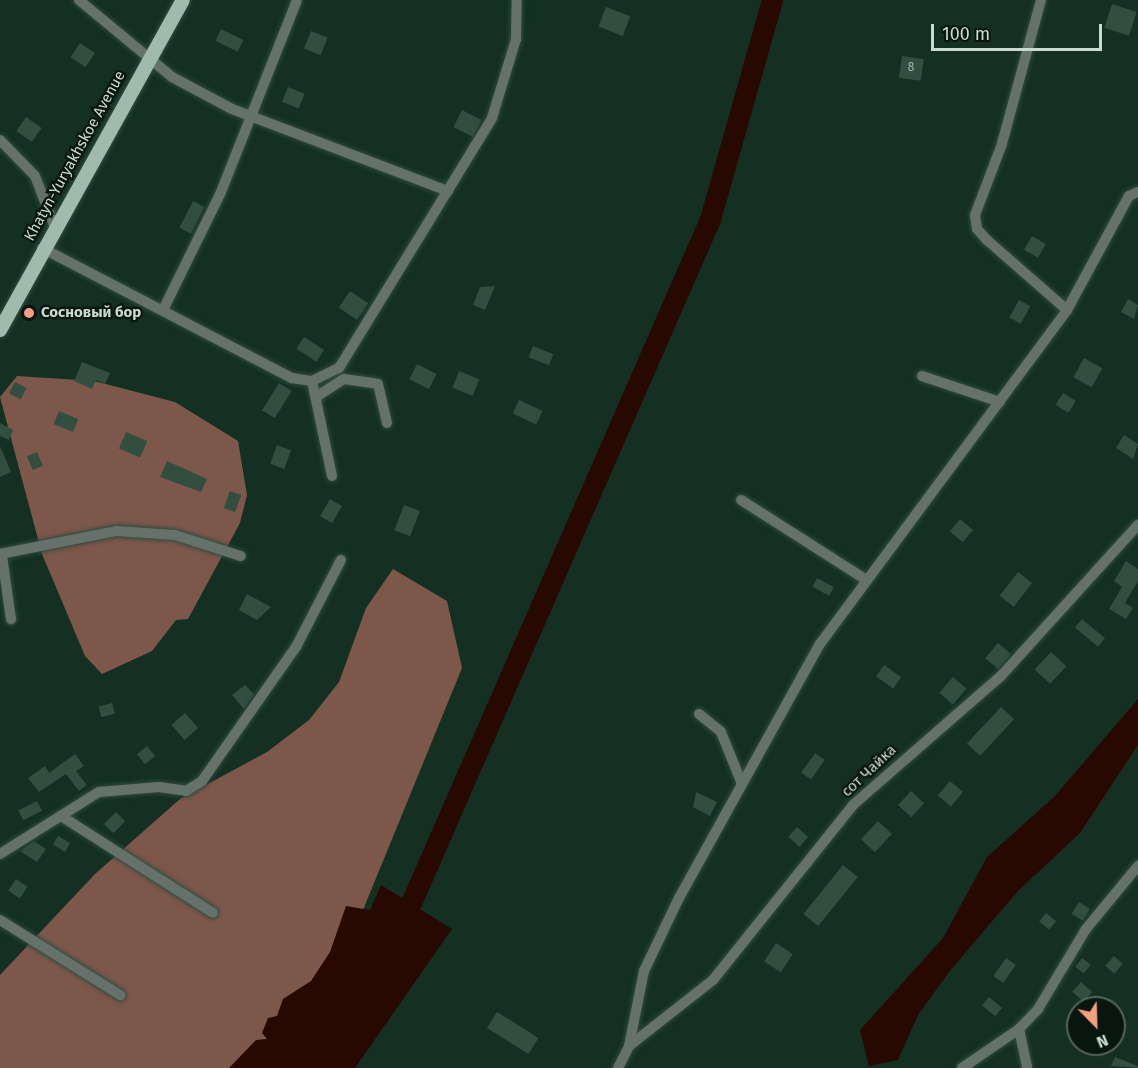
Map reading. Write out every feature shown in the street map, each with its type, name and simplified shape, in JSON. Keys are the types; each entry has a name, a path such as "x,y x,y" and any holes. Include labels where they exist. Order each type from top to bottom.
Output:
{"main road":[{"name":"Khatyn-Yuryakhskoe Avenue","path":"0,330 54,225 183,0"}],"street":[{"path":"79,0 150,56 172,77 253,117 448,191"},
{"path":"163,310 253,117 297,0"},
{"path":"42,248 292,378 312,381 339,368 492,118 516,39 517,0"},
{"path":"1041,0 1002,144 975,214 982,234 1067,310"},
{"path":"0,140 35,176 54,225"},
{"path":"618,1068 629,1046 645,971 742,784 820,644 865,579 1067,310 1129,196 1138,192"},
{"path":"922,376 1000,402"},
{"path":"316,398 344,379 378,384 387,423"},
{"path":"312,381 332,476"},
{"path":"741,500 865,579"},
{"name":"сот Чайка","path":"629,1046 713,980 853,805 1000,676 1138,525"},
{"path":"12,619 1,555 116,531 175,536 241,556"},
{"path":"0,854 99,792 159,787 186,791 202,781 296,647 340,560"},
{"path":"699,714 721,732 742,784"},
{"path":"61,816 213,913"},
{"path":"962,1068 1019,1029 1038,1009 1086,929 1138,866"},
{"path":"0,920 120,995"},
{"path":"1019,1029 1028,1068"}],"shaded area":[{"path":"17,376 94,381 175,402 238,441 247,495 240,523 188,619 176,620 152,651 102,674 85,656 42,554 0,397"},
{"path":"393,569 447,601 462,668 327,998 244,1068 0,1068 0,975 95,874 180,799 267,752 309,720 339,682 366,608"},
{"path":"1138,699 1138,745 1080,833 1018,891 949,972 918,1015 898,1060 869,1066 860,1030 943,938 987,857 1055,796"},
{"path":"381,885 452,929 355,1068 229,1068 256,1040 267,1039 262,1033 268,1018 277,1016 283,999 311,981 330,952 346,906 370,910"}],"building":[{"path":"1112,4 1137,12 1129,36 1104,28"},
{"path":"606,7 630,16 623,36 598,27"},
{"path":"221,29 243,40 238,52 215,41"},
{"path":"311,31 328,38 321,55 304,49"},
{"path":"80,43 95,53 85,67 70,57"},
{"path":"902,56 924,59 921,81 899,78"},
{"path":"288,87 305,94 299,109 282,102"},
{"path":"462,110 482,120 473,137 453,127"},
{"path":"26,117 42,128 32,142 16,131"},
{"path":"193,201 205,207 191,234 179,228"},
{"path":"1032,236 1046,244 1038,258 1024,250"},
{"path":"495,286 485,310 473,305 480,287"},
{"path":"350,291 368,303 357,320 339,308"},
{"path":"1128,299 1138,305 1134,319 1121,312"},
{"path":"1019,300 1030,306 1021,324 1009,317"},
{"path":"304,337 324,350 317,362 296,349"},
{"path":"533,346 553,354 549,365 529,357"},
{"path":"1084,358 1102,368 1092,387 1073,377"},
{"path":"82,362 110,373 105,384 96,380 92,389 74,381"},
{"path":"417,364 437,374 429,389 409,379"},
{"path":"459,371 479,379 473,396 452,388"},
{"path":"15,382 27,388 21,399 9,394"},
{"path":"279,383 292,391 275,418 262,410"},
{"path":"1063,393 1076,401 1068,413 1056,405"},
{"path":"519,400 543,411 536,425 513,414"},
{"path":"59,411 78,419 73,432 54,424"},
{"path":"0,423 13,430 9,440 0,436"},
{"path":"126,432 147,441 140,458 119,449"},
{"path":"1124,435 1138,444 1133,459 1116,448"},
{"path":"277,445 291,450 284,469 270,464"},
{"path":"0,446 11,472 0,477"},
{"path":"37,452 43,466 33,470 27,456"},
{"path":"167,461 207,479 201,492 160,477"},
{"path":"230,491 241,495 235,512 224,508"},
{"path":"330,499 342,506 332,523 320,516"},
{"path":"404,505 420,511 410,536 394,530"},
{"path":"960,519 973,530 963,542 950,531"},
{"path":"1126,561 1138,569 1138,581 1125,603 1133,608 1126,619 1109,609 1122,587 1114,581"},
{"path":"1018,572 1032,583 1014,607 1000,596"},
{"path":"817,578 834,587 829,596 812,587"},
{"path":"247,594 271,607 257,620 239,610"},
{"path":"1082,619 1105,638 1098,647 1075,627"},
{"path":"998,643 1011,654 998,669 985,658"},
{"path":"1051,652 1066,666 1050,684 1035,670"},
{"path":"884,665 901,677 893,689 876,676"},
{"path":"953,677 967,689 953,705 939,693"},
{"path":"245,685 254,694 244,709 232,695"},
{"path":"112,703 115,714 101,717 98,707"},
{"path":"1001,707 1014,719 980,756 967,744"},
{"path":"185,713 198,728 185,740 171,725"},
{"path":"147,746 155,756 145,764 137,754"},
{"path":"815,753 825,760 811,780 801,773"},
{"path":"75,754 84,766 76,771 87,785 79,791 66,774 39,792 28,778 45,766 49,773"},
{"path":"950,781 963,792 951,806 938,796"},
{"path":"911,791 924,803 911,817 898,805"},
{"path":"696,792 717,802 710,816 693,807"},
{"path":"37,801 42,811 23,820 18,811"},
{"path":"116,812 125,821 113,833 104,824"},
{"path":"878,821 892,834 875,852 861,839"},
{"path":"797,827 808,837 799,847 788,837"},
{"path":"58,836 70,843 65,852 53,845"},
{"path":"34,841 46,849 37,862 20,851"},
{"path":"843,865 858,877 818,926 803,914"},
{"path":"16,879 28,887 20,898 8,891"},
{"path":"1079,902 1090,909 1083,921 1072,914"},
{"path":"1046,913 1056,921 1049,930 1039,922"},
{"path":"776,943 793,954 781,972 764,961"},
{"path":"1114,956 1123,964 1114,974 1105,966"},
{"path":"1006,958 1016,965 1003,983 993,976"},
{"path":"1082,958 1091,965 1084,973 1075,967"},
{"path":"1081,982 1092,992 1089,996 1077,996 1072,992"},
{"path":"989,997 1002,1008 995,1016 982,1005"},
{"path":"497,1012 539,1038 528,1054 487,1028"},
{"path":"1115,1057 1138,1066 1138,1068 1111,1066"}],"waterway":[{"path":"400,928 710,219 772,0"}],"place":[{"name":"Сосновый бор","path":"29,313"}]}
